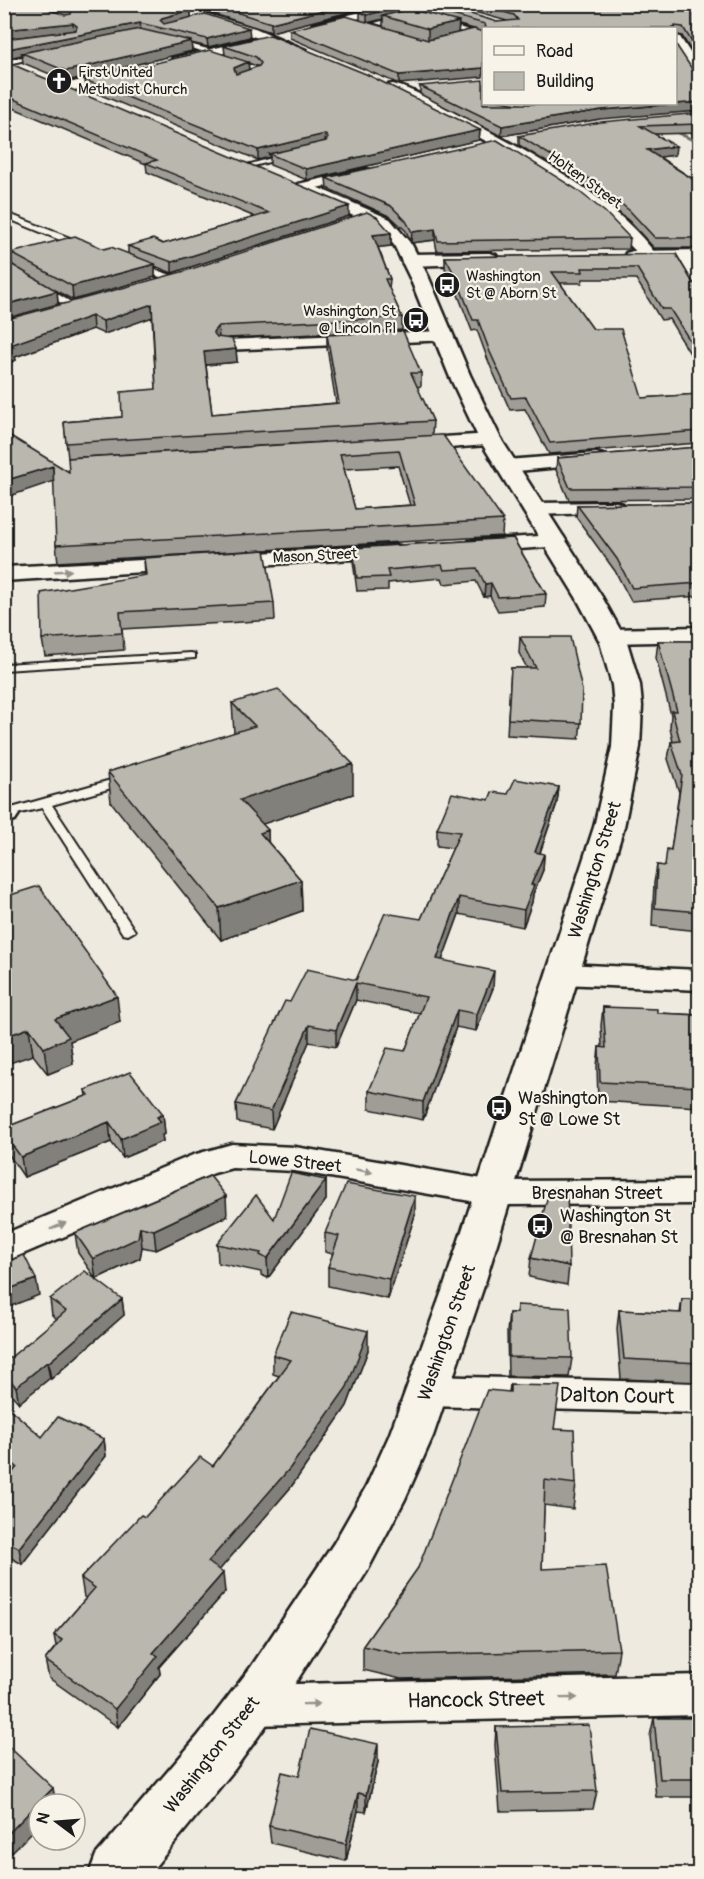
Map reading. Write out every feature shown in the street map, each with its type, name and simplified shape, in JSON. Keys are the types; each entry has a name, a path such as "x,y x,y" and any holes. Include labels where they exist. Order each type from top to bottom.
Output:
{"main road":[{"path":"5,62 111,107"},
{"name":"Washington Street","path":"116,1875 216,1753 252,1705 350,1558 383,1499 411,1436 494,1193 609,827 624,766 626,694 622,666 610,636 602,618 499,453 442,336 410,260 393,230 360,220 303,187 239,160"},
{"path":"615,258 690,257"},
{"path":"410,260 513,259"}],"street":[{"path":"160,4 202,19 270,38 316,56"},
{"path":"164,64 345,20 409,10"},
{"path":"677,38 691,35"},
{"path":"677,41 697,74"},
{"path":"677,69 697,74"},
{"path":"66,88 131,72"},
{"name":"Holten Street","path":"381,83 399,90 501,144 587,198 627,232 650,257"},
{"path":"399,90 420,88"},
{"path":"478,149 521,140"},
{"path":"303,187 384,169"},
{"path":"690,257 699,288"},
{"path":"143,288 182,277"},
{"path":"55,312 94,302"},
{"path":"225,345 442,336"},
{"path":"397,446 499,453 620,457"},
{"path":"535,509 641,508"},
{"path":"460,547 555,541"},
{"name":"Mason Street","path":"4,574 414,550"},
{"path":"610,636 699,634"},
{"path":"563,974 699,980"},
{"name":"Lowe Street","path":"4,1249 188,1170 232,1156 295,1159 494,1193"},
{"name":"Bresnahan Street","path":"494,1193 699,1192"},
{"name":"Dalton Court","path":"427,1391 699,1398"},
{"name":"Hancock Street","path":"252,1705 699,1695"}],"lane":[{"path":"367,27 409,10"},
{"path":"345,20 387,32"},
{"path":"431,22 482,36"},
{"path":"462,36 474,33"},
{"path":"169,41 226,60"},
{"path":"5,62 46,54"},
{"path":"239,160 292,155"},
{"path":"4,214 85,247"},
{"path":"129,263 182,277"},
{"path":"35,284 75,307"},
{"path":"4,667 191,656"},
{"path":"5,814 137,776"},
{"path":"45,803 128,931"}],"building":[{"path":"4,4 34,4 65,15 71,14 72,11 55,4 174,4 191,10 162,18 160,20 164,24 205,14 249,28 207,39 140,23 8,49 4,48 4,39 76,30 77,26 73,23 4,30"},
{"path":"209,4 348,4 271,23"},
{"path":"389,4 408,4 367,15 360,12"},
{"path":"413,4 437,4 497,22 518,20 514,15 476,4 690,4 699,7 699,54 683,27 486,27 485,24"},
{"path":"410,9 459,22 428,29 383,16"},
{"path":"346,16 428,40 474,29 482,32 482,68 399,75 290,30"},
{"path":"140,29 191,41 66,71 22,53"},
{"path":"270,35 366,74 480,130 306,169 269,154 326,141 328,138 325,134 258,150 85,80 210,50 248,62 234,68 236,74 259,66 261,63 256,57 224,46"},
{"path":"677,46 696,75 699,76 699,102 677,104"},
{"path":"4,61 349,206 172,262 128,246 153,239 163,244 269,213 146,163 157,160 4,95"},
{"path":"482,80 482,105 663,105 601,110 502,126 420,86"},
{"path":"699,113 699,124 640,126 676,146 647,150 699,183 699,238 655,238 630,211 593,181 519,136 601,122"},
{"path":"497,140 576,189 605,212 630,238 438,241 435,229 412,232 406,221 391,206 326,178"},
{"path":"367,212 377,217 391,233 373,235 390,279 385,279 402,317 218,326 213,332 217,337 232,339 236,349 204,352 212,414 339,403 327,335 403,331 421,373 411,373 433,421 66,443 64,422 122,417 121,392 156,389 152,304 103,321 92,316 10,345 14,347 4,351 4,320 185,271"},
{"path":"75,236 104,249 111,247 155,264 72,286 11,253"},
{"path":"676,254 693,283 699,284 699,355 670,309 662,309 637,268 582,268 583,272 552,272 593,329 621,329 642,398 699,394 699,431 550,443 526,397 511,398 478,320 473,320 456,277 445,257"},
{"path":"4,260 57,291 4,305"},
{"path":"4,432 69,472 68,458 443,435 503,520 56,545 53,466 4,481","holes":["399,450 415,505 355,509 340,454"]},
{"path":"699,447 699,487 570,488 557,458"},
{"path":"699,503 699,583 632,588 617,559 577,505"},
{"path":"513,538 546,594 498,597 491,583 485,584 477,568 444,570 442,565 387,570 389,577 357,578 353,548"},
{"path":"265,550 274,603 120,612 122,633 42,639 41,593 146,575 144,558"},
{"path":"520,637 570,637 582,690 581,723 508,719 511,668 536,668"},
{"path":"658,641 699,641 699,912 655,908 657,865 665,866 667,849 671,850 682,775 671,742 680,741 672,711 677,711"},
{"path":"278,689 353,764 240,800 268,830 260,833 301,880 219,908 108,772 255,726 232,703"},
{"path":"515,779 559,787 535,852 544,854 531,885 534,885 524,910 459,897 437,959 494,971 477,1014 457,1010 423,1102 369,1091 387,1048 405,1051 426,997 356,983 336,1030 309,1025 271,1111 236,1104 285,1001 290,1002 307,969 356,980 385,913 421,919 460,832 437,829 452,793 489,800 492,792 508,794"},
{"path":"39,886 117,996 55,1019 69,1037 44,1048 29,1028 4,1037 4,897"},
{"path":"603,1007 657,1009 657,1013 699,1015 699,1087 600,1082 599,1047 606,1048"},
{"path":"130,1072 163,1114 157,1117 161,1122 121,1139 109,1122 21,1157 4,1134 4,1128 89,1095 85,1090"},
{"path":"291,1173 326,1180 267,1259 260,1255 261,1253 217,1244 256,1195 274,1219"},
{"path":"210,1176 226,1196 154,1230 140,1227 138,1238 93,1259 75,1233"},
{"path":"346,1184 415,1196 389,1279 328,1267 339,1236 325,1233"},
{"path":"550,1188 567,1188 569,1266 531,1258"},
{"path":"24,1255 36,1279 4,1291 4,1263"},
{"path":"85,1271 122,1299 48,1363 16,1387 4,1373 4,1363 66,1311 50,1299"},
{"path":"682,1299 699,1300 699,1363 624,1359 619,1310 681,1313"},
{"path":"517,1305 570,1308 572,1358 509,1357 509,1313 517,1313"},
{"path":"291,1312 368,1331 347,1387 290,1468 208,1562 223,1573 153,1653 158,1656 115,1709 45,1660 62,1640 54,1635 95,1588 81,1578 141,1515 145,1517 200,1457 213,1466 291,1360 273,1355"},
{"path":"510,1385 560,1386 554,1429 574,1430 576,1484 545,1480 542,1569 606,1566 619,1650 402,1655 363,1646 418,1568 487,1390 510,1392"},
{"path":"4,1404 42,1437 58,1417 104,1439 19,1548 4,1540 4,1483 17,1467 4,1456"},
{"path":"654,1718 699,1718 699,1779 660,1779"},
{"path":"589,1725 597,1791 502,1793 496,1727"},
{"path":"310,1729 378,1744 366,1795 358,1793 346,1844 269,1826 282,1772 299,1776"},
{"path":"4,1742 53,1788 49,1792 27,1792 27,1815 4,1838"}],"waterway":[{"path":"668,128 700,144"}],"place":[{"name":"First United Methodist Church","path":"59,81"},
{"name":"Washington St @ Aborn St","path":"447,285"},
{"name":"Washington St @ Lincoln Pl","path":"416,320"},
{"name":"Washington St @ Lowe St","path":"499,1108"},
{"name":"Washington St @ Bresnahan St","path":"540,1226"}]}
